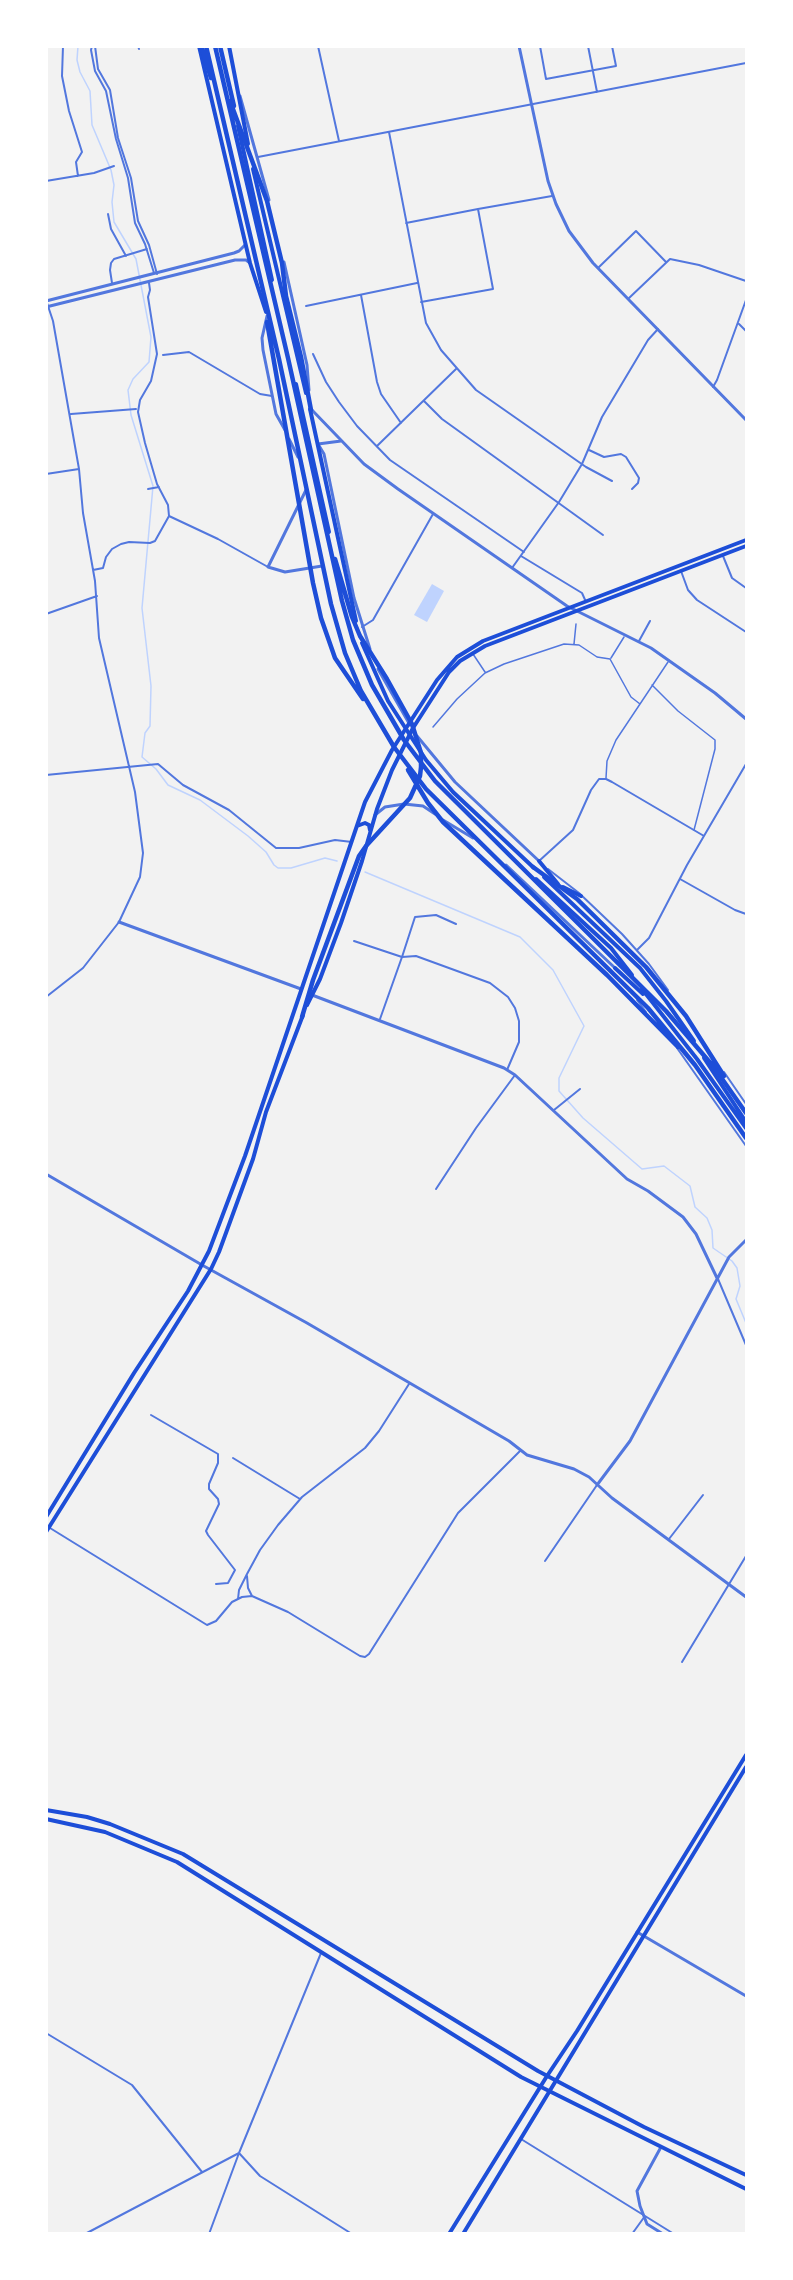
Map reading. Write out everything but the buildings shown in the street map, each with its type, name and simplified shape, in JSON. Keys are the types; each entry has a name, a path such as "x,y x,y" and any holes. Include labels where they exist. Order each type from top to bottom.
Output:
{"highway":[{"path":"200,46 218,97"},
{"path":"206,46 333,615 348,661 369,705 399,754 433,796 631,989 673,1036 747,1138"},
{"path":"218,46 223,85 275,302 342,601 356,649 375,692 409,747 448,795 662,1006 699,1048 747,1113"},
{"path":"218,46 237,120"},
{"path":"223,85 263,189 282,262 286,296 311,410"},
{"path":"261,286 313,583 327,638 342,670 371,710"},
{"path":"302,1017 359,856 410,798 420,776 421,753 412,724 360,636 352,617 324,519"},
{"path":"399,754 438,817 616,984 679,1048 709,1083"},
{"path":"533,867 574,897 624,944 681,1010 709,1051 733,1093"}],"main road":[{"path":"200,46 250,263 267,316 299,459"},
{"path":"218,46 352,630 368,673 386,710 412,752 439,786 615,953 650,1001 692,1052 747,1128"},
{"path":"229,46 283,300 311,410 358,628 371,665 392,707 418,748 444,781 628,957 658,990 681,1020 747,1122"},
{"path":"46,1518 134,1373 188,1291 202,1264 219,1227 370,790 408,723 437,680 457,657 483,641 747,540"},
{"path":"46,1532 211,1269 219,1252 302,1017 341,923 370,831 399,754 412,729 449,672 472,653 747,546"},
{"path":"356,828 358,824 365,823 370,827 370,831"},
{"path":"539,861 572,904"},
{"path":"559,886 581,896"},
{"path":"615,968 650,1001"},
{"path":"252,1131 256,1134 260,1133"},
{"path":"449,2234 747,1755"},
{"path":"463,2234 747,1767"},
{"path":"46,1809 110,1824 183,1854 547,2076 644,2127 747,2175"},
{"path":"46,1819 105,1832 177,1862 521,2077 747,2189"}],"street":[{"path":"63,46 62,76 69,111 82,152 76,162 78,176"},
{"path":"94,46 91,50 95,70 106,91 116,139 128,178 135,223 155,274"},
{"path":"94,46 98,69 110,90 118,138 131,178 138,221 149,244 155,274"},
{"path":"318,46 339,141"},
{"path":"519,46 530,105 552,196 569,231 598,268 747,420"},
{"path":"540,46 546,79 616,66 612,46"},
{"path":"588,46 597,92"},
{"path":"258,157 747,63"},
{"path":"235,79 258,157 308,365 311,410 364,464 433,514 571,608 639,641 715,693 747,719"},
{"path":"389,132 426,323 441,350 476,390 582,464 612,481"},
{"path":"46,181 78,176 114,166"},
{"path":"406,223 552,196"},
{"path":"421,302 493,289 478,209"},
{"path":"108,214 111,229 128,256"},
{"path":"598,268 636,231 666,262"},
{"path":"46,997 82,968 119,922 140,877 143,853 135,792 99,638 97,596 82,513 79,469 53,321 47,301 239,251 246,243"},
{"path":"112,284 111,264 114,259 147,249"},
{"path":"628,299 670,259 699,265 747,281"},
{"path":"47,307 235,260 246,260 250,263"},
{"path":"93,570 104,568 106,557 112,549 121,544 150,543 158,537 169,516 168,504 159,487 141,428 138,409 140,400 151,381 157,354 147,281"},
{"path":"306,306 417,283"},
{"path":"361,295 377,382 381,394 401,423"},
{"path":"713,387 747,300"},
{"path":"267,316 262,338 276,414 299,459 341,643 356,682 371,710 399,754 437,800 615,968 646,1012 683,1056 747,1146"},
{"path":"739,324 747,331"},
{"path":"512,568 559,502 582,464 602,417 648,340 658,329"},
{"path":"163,355 189,352 260,394 272,396"},
{"path":"313,354 326,382 357,426 390,460 582,593 586,602"},
{"path":"377,446 457,368"},
{"path":"424,401 442,418 603,535"},
{"path":"70,414 138,409"},
{"path":"341,441 318,444 324,454 362,627 379,671 408,723 455,782 637,950 658,976 747,1104"},
{"path":"589,450 604,457 621,454 626,457 639,478 638,483 632,489"},
{"path":"46,474 79,469"},
{"path":"148,489 159,487"},
{"path":"268,567 306,490"},
{"path":"362,627 374,620 433,514"},
{"path":"169,516 218,539 268,567 285,572 322,566"},
{"path":"723,555 732,578 747,588"},
{"path":"681,572 688,590 697,600 747,632"},
{"path":"46,614 97,596"},
{"path":"639,641 650,621"},
{"path":"574,645 576,624"},
{"path":"610,659 626,634"},
{"path":"433,727 457,699 485,673 504,664 564,644 579,645 597,657 610,659"},
{"path":"472,653 485,673"},
{"path":"610,659 631,697 640,704"},
{"path":"606,779 607,761 616,740 668,661"},
{"path":"652,685 678,711 715,740 715,749 694,831"},
{"path":"46,775 159,764 183,785 229,810 276,848 299,848 335,840 351,842"},
{"path":"637,950 649,938 704,836 747,764"},
{"path":"539,861 573,830 594,784 599,779 606,779 704,836"},
{"path":"375,817 386,807 402,804 423,806 486,846"},
{"path":"680,879 735,910 747,914"},
{"path":"380,1019 416,917 435,915 456,924"},
{"path":"119,922 301,989"},
{"path":"354,941 402,957 416,956 490,983 508,997 515,1008 520,1031 515,1054 507,1070"},
{"path":"312,995 380,1019 515,1075 627,1179 648,1191 693,1227 747,1345"},
{"path":"436,1189 476,1128 515,1075"},
{"path":"554,1111 580,1089"},
{"path":"46,1174 308,1323 537,1459 574,1469 589,1477 612,1498 747,1597"},
{"path":"545,1561 630,1441 726,1262 747,1240"},
{"path":"238,1599 239,1590 260,1550 300,1498 365,1448 379,1431 409,1384"},
{"path":"151,1415 218,1454 218,1463 209,1489 218,1499 219,1504 206,1531 235,1569 228,1583 216,1584"},
{"path":"50,1527 207,1625 213,1624 232,1602 252,1596 288,1612 365,1657 458,1513 521,1450"},
{"path":"233,1458 300,1498"},
{"path":"669,1539 703,1495"},
{"path":"682,1662 747,1556"},
{"path":"247,1574 246,1582 252,1596"},
{"path":"637,1932 747,1996"},
{"path":"208,2234 238,2153 322,1951"},
{"path":"46,2033 132,2085 202,2172"},
{"path":"520,2139 674,2234"},
{"path":"661,2146 637,2191 647,2224 663,2234"},
{"path":"85,2234 238,2153"},
{"path":"238,2153 260,2176 352,2234"},
{"path":"632,2234 645,2216"}],"water":[{"path":"432,584 444,591 427,622 414,615"}],"waterway":[{"path":"78,46 77,60 80,72 90,91 92,125 111,170 114,185 112,202 114,222 136,259 151,337 149,362 133,379 128,390 131,415 153,486 142,608 151,686 150,726 145,733 142,757 156,769 168,785 200,800 248,836 266,852 278,868 291,868 325,858 337,861"},
{"path":"365,872 520,937 553,970 584,1026 559,1078 559,1091 583,1118 642,1169 664,1166 690,1186 695,1207 707,1218 712,1230 713,1248 732,1261 737,1268 740,1286 736,1299 746,1323"}]}
